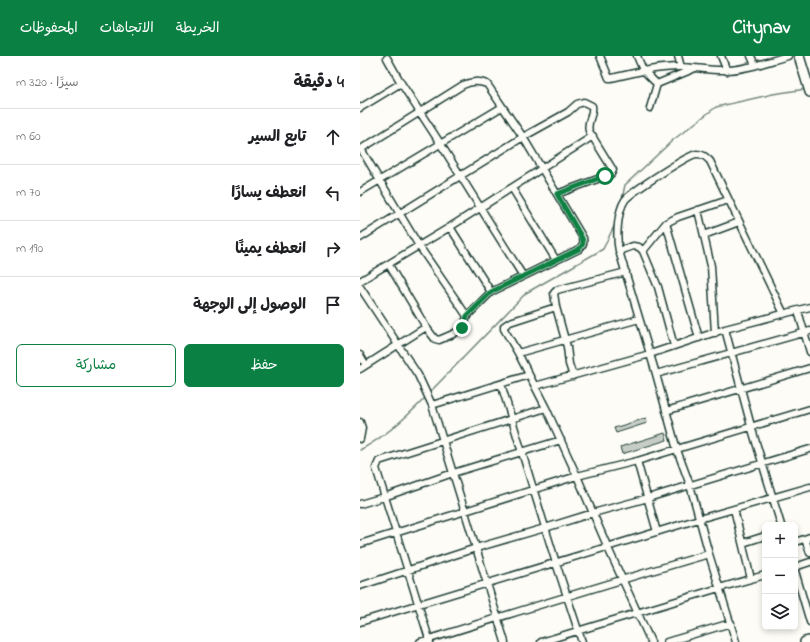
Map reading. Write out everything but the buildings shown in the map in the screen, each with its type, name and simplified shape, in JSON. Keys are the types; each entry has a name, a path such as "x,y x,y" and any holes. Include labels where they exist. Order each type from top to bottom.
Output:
{"street":[{"path":"600,56 609,78 643,70 681,67 726,70 755,66 788,56"},
{"path":"637,56 643,70 657,84"},
{"path":"678,56 681,67"},
{"path":"720,56 726,70"},
{"path":"752,56 755,66"},
{"path":"799,56 809,90"},
{"path":"388,58 401,83 523,276"},
{"path":"657,84 696,68"},
{"path":"389,265 426,327 435,339 443,339 462,328 467,316 491,292 583,246 584,242 557,194 523,137 487,84 479,81 471,81 463,85 360,149 419,246 467,316"},
{"path":"360,108 401,83"},
{"path":"650,108 657,84"},
{"path":"360,238 523,137 568,112 577,104 584,102 592,106 593,112 587,126 589,131 613,172 557,194"},
{"path":"360,192 502,107"},
{"path":"360,281 389,265 593,136"},
{"path":"736,642 690,485 677,450 619,251 617,241 618,230 625,200 673,166 692,155 696,154 704,156 710,162 784,314"},
{"path":"512,188 556,260"},
{"path":"643,251 666,223 678,217 728,200"},
{"path":"698,210 711,266 715,333"},
{"path":"704,235 739,222"},
{"path":"666,223 699,338"},
{"path":"450,227 491,292"},
{"path":"619,251 633,246 639,247 643,251 658,287 674,346"},
{"path":"573,376 569,364 568,352 556,307 554,293 557,290 626,272"},
{"path":"360,287 418,375 432,405 505,642"},
{"path":"556,307 510,322 504,326 504,329 546,408 651,642"},
{"path":"535,386 650,354 725,329 810,307"},
{"path":"798,311 807,331 810,352"},
{"path":"518,353 639,319"},
{"path":"360,355 363,367 426,327"},
{"path":"725,329 751,426 780,522"},
{"path":"656,374 807,331"},
{"path":"666,411 810,368"},
{"path":"432,405 529,375"},
{"path":"501,384 582,642"},
{"path":"429,641 384,497 376,468 379,462 443,440 546,408"},
{"path":"360,544 577,476 677,450 810,409"},
{"path":"360,422 362,428 360,439"},
{"path":"360,504 453,473 561,440"},
{"path":"360,586 407,572 476,548 810,449"},
{"path":"638,461 657,532"},
{"path":"360,622 608,548 699,519 810,487"},
{"path":"734,509 751,579"},
{"path":"743,543 762,537"},
{"path":"798,541 808,538 810,554"},
{"path":"420,642 429,641 622,579 709,554"},
{"path":"798,566 810,562"},
{"path":"541,642 637,612 762,576"},
{"path":"798,579 807,602 810,622"},
{"path":"667,642 731,623"},
{"path":"805,642 810,640"}],"waterway":[{"path":"622,199 625,185 673,140 716,107 773,94 806,89"},
{"path":"429,393 526,293 603,249 616,222"},
{"path":"360,450 394,427 425,398"}],"route":[{"path":"462,328 467,316 491,292 583,246 584,242 582,238 557,194 605,176"}]}
